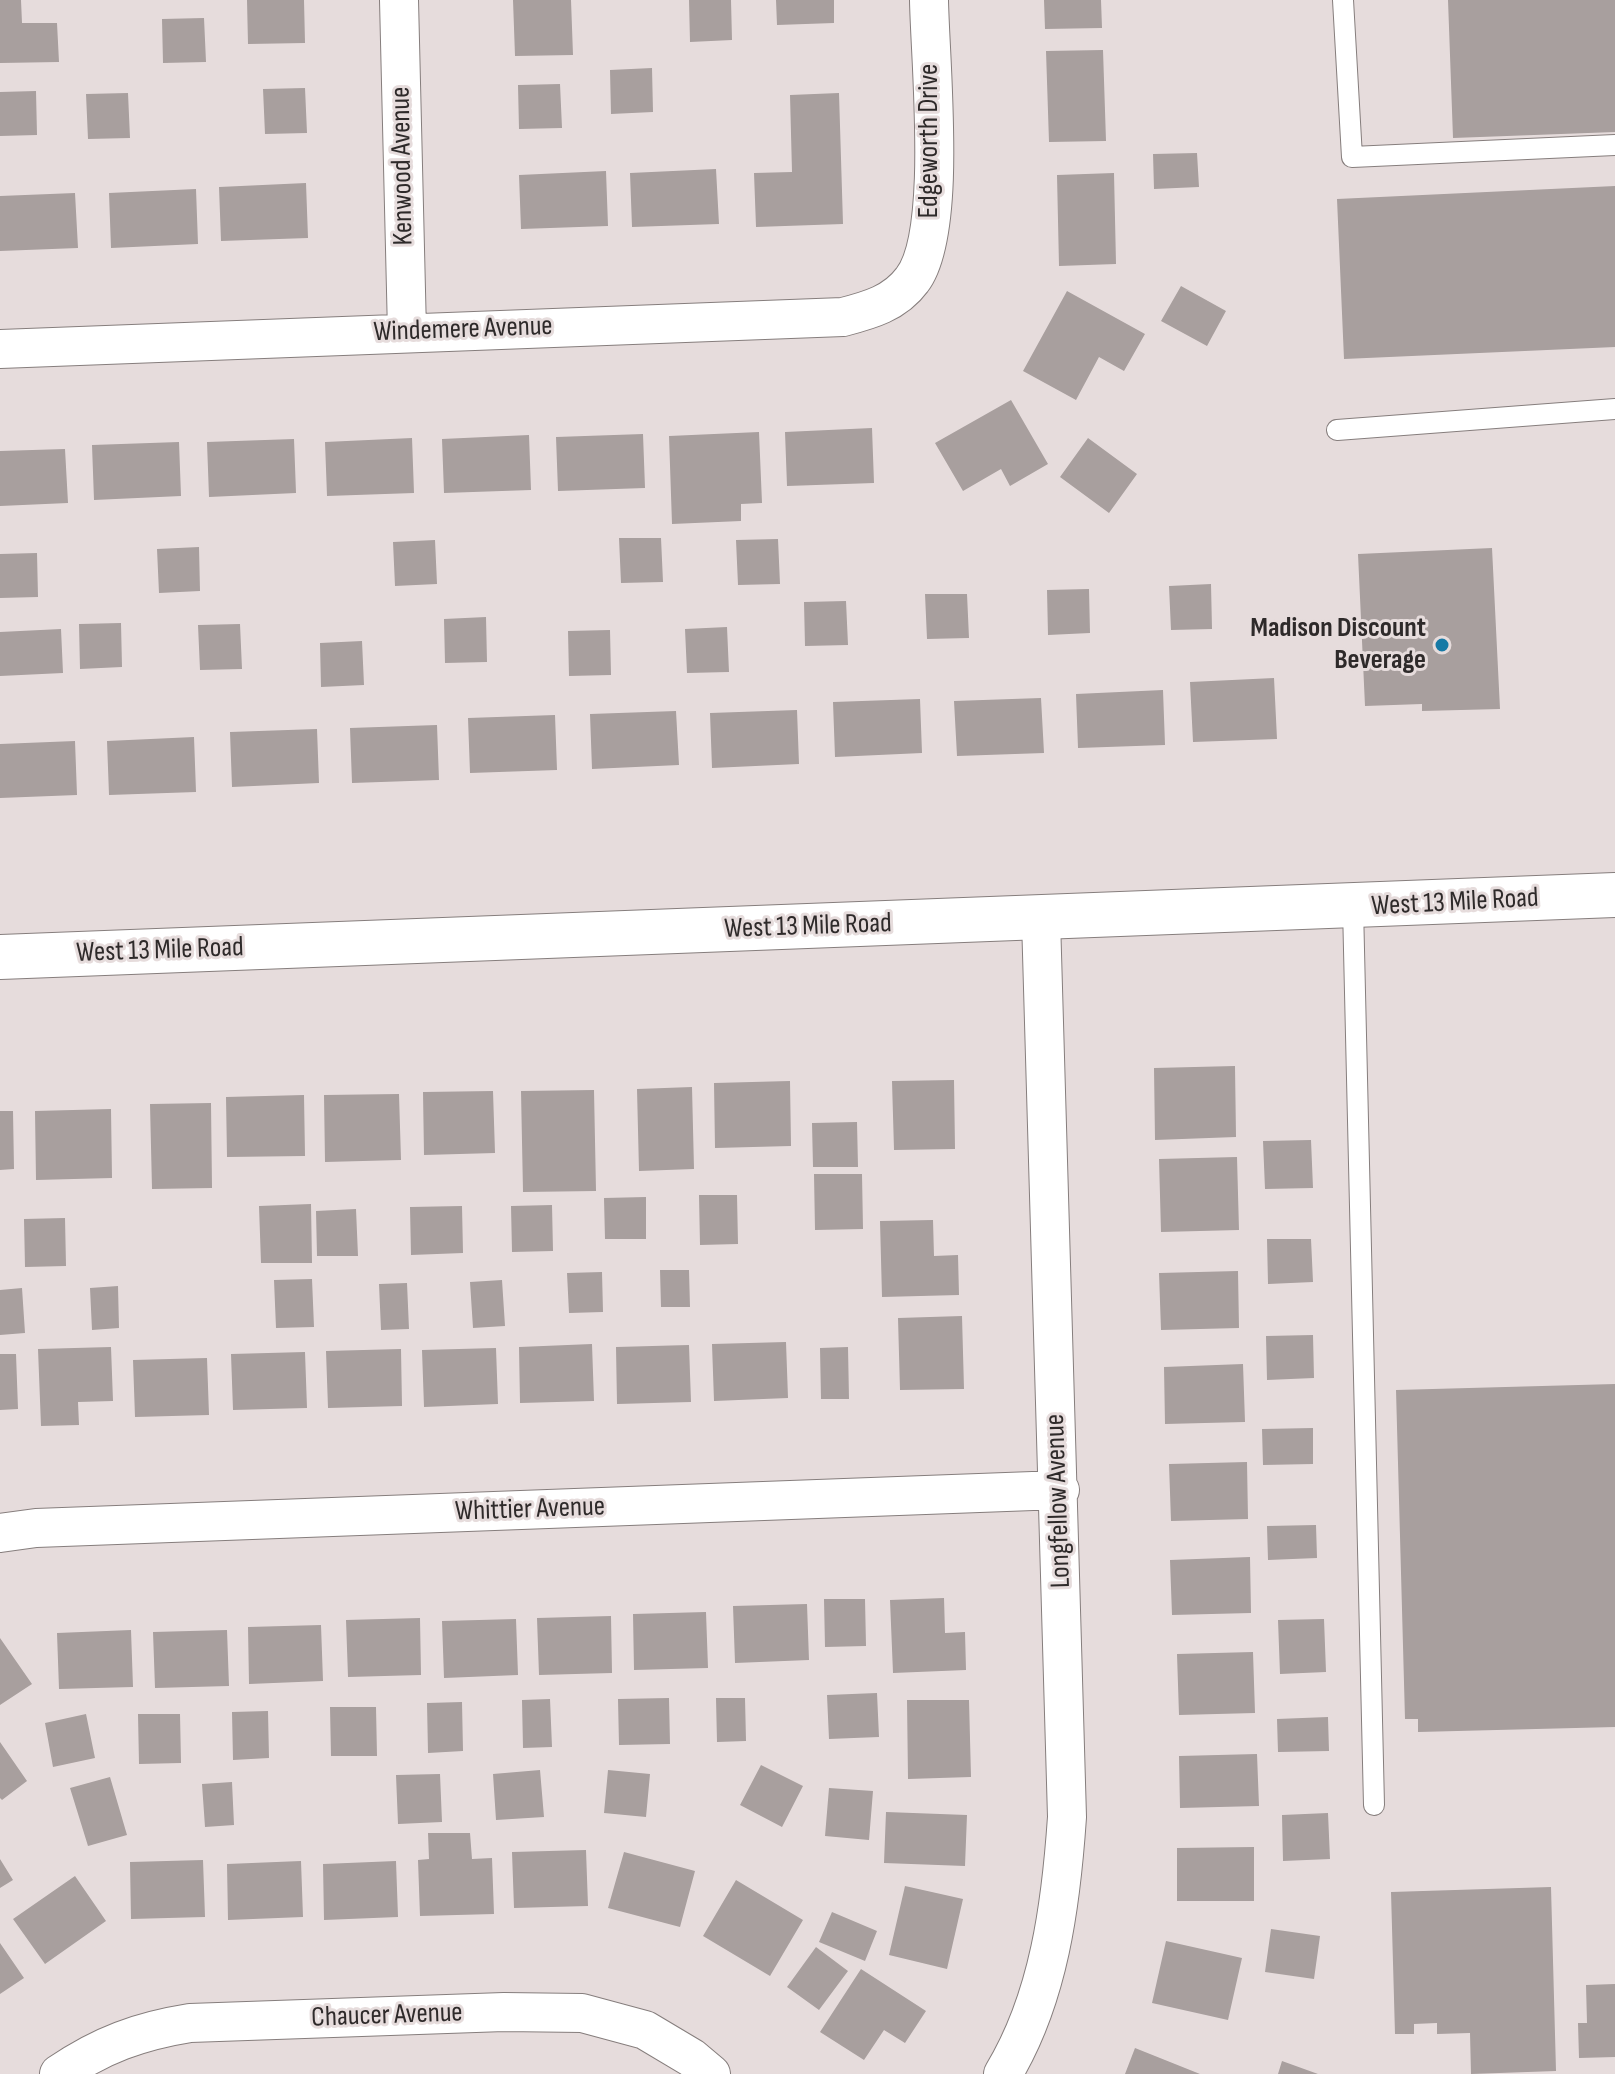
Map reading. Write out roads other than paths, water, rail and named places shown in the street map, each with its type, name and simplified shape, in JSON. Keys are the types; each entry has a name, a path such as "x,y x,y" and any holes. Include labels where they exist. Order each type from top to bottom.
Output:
{"main road":[{"name":"West 13 Mile Road","path":"0,957 1615,895"}],"street":[{"name":"Kenwood Avenue","path":"399,0 407,332"},
{"name":"Edgeworth Drive","path":"914,278 933,226 929,0"},
{"name":"Windemere Avenue","path":"0,349 843,317 875,308 897,297 914,278"},
{"name":"Longfellow Avenue","path":"1003,2074 1036,2004 1063,1881 1067,1817 1060,1490 1041,919"},
{"name":"Whittier Avenue","path":"0,1533 36,1528 1060,1490"},
{"name":"Chaucer Avenue","path":"59,2074 114,2041 146,2030 190,2023 548,2012 612,2018 645,2030 692,2058 711,2074"}],"lane":[{"path":"1343,0 1352,157 1615,145"},
{"path":"1337,430 1615,409"},
{"path":"1353,907 1374,1805"}],"place":[{"name":"Madison Discount Beverage","path":"1442,645"}]}
